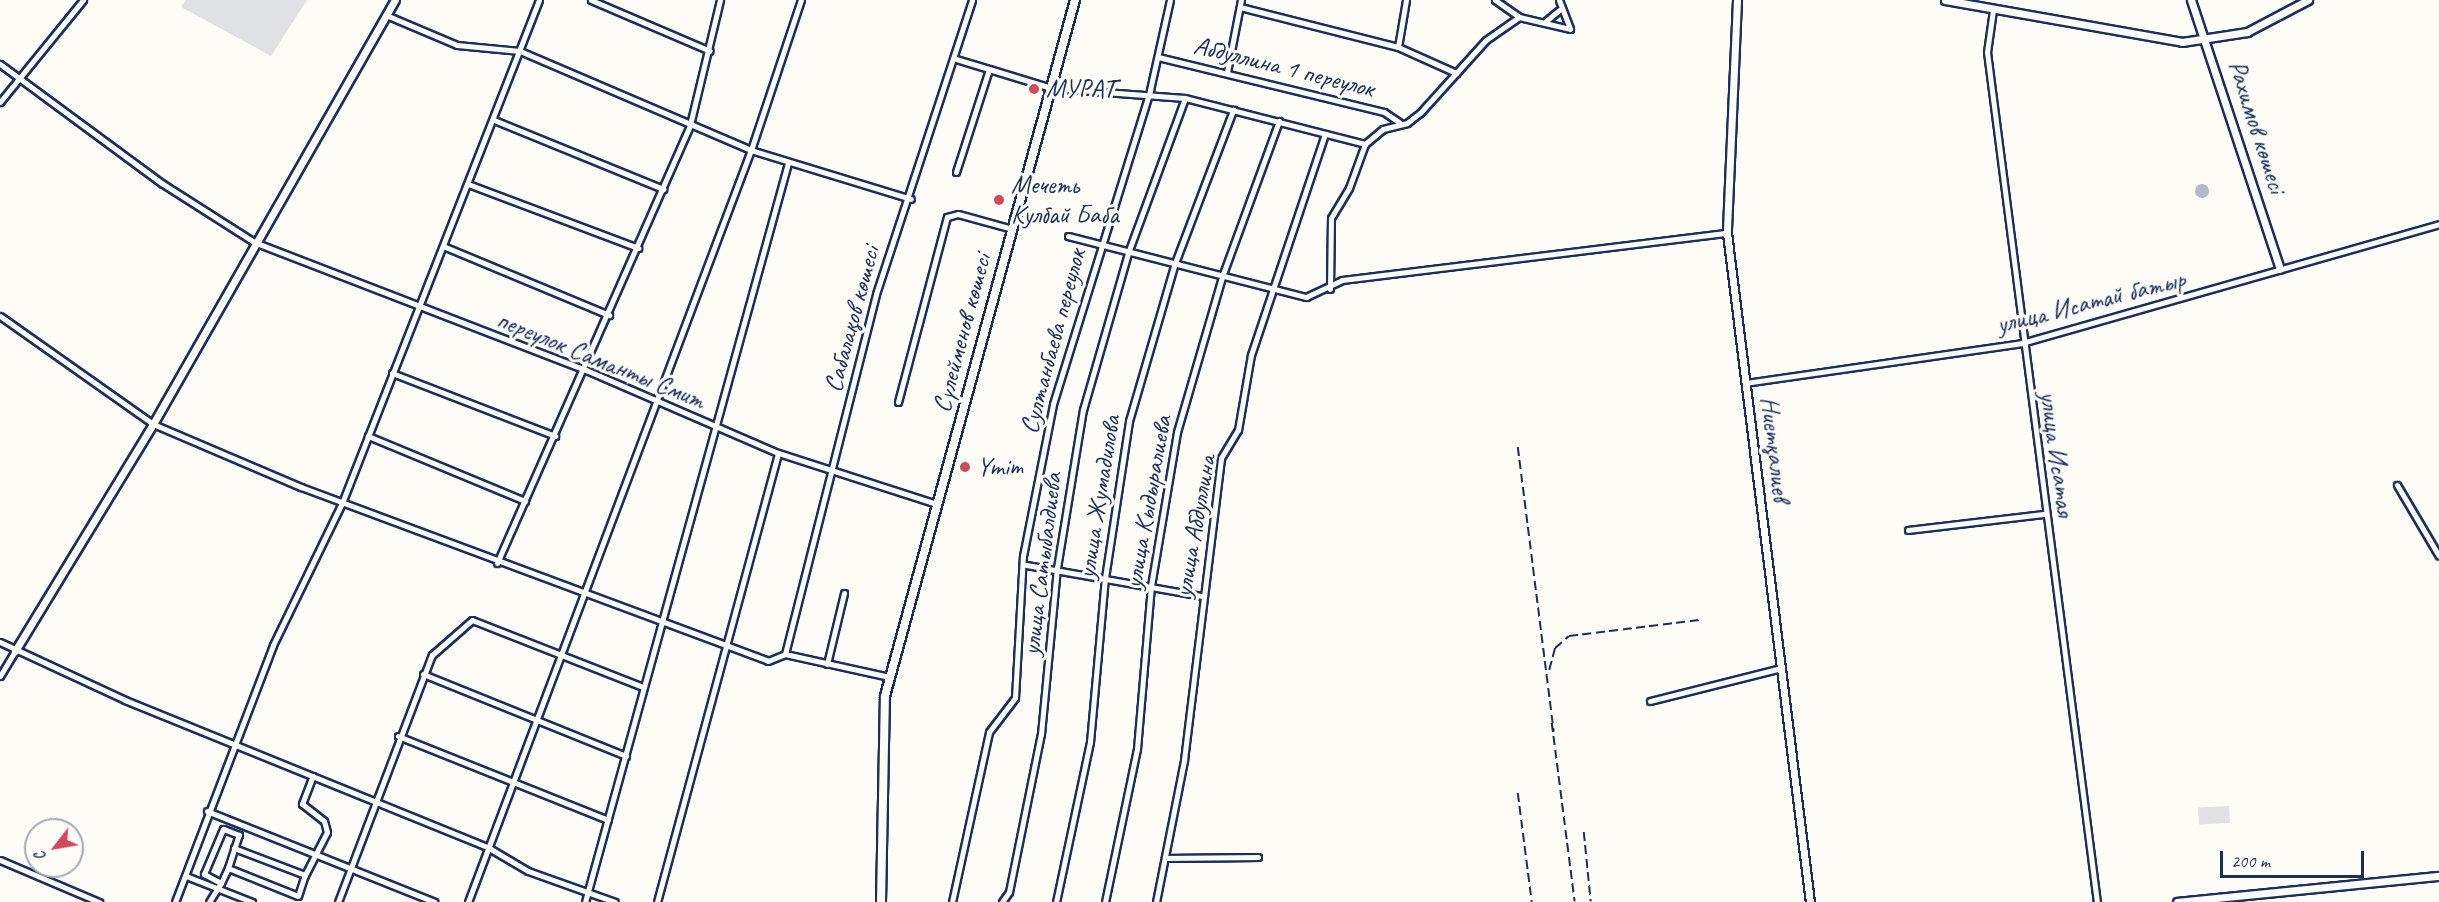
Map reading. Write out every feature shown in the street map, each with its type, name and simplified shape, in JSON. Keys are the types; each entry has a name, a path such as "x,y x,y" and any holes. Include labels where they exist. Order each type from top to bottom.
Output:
{"main road":[{"name":"Сүлейменов көшесі","path":"881,902 883,715 890,677 1075,0"}],"street":[{"path":"0,102 83,0"},
{"path":"0,676 153,424 254,242 395,0"},
{"path":"175,902 207,812 238,747 273,645 342,502 494,120 539,0"},
{"path":"591,0 710,51"},
{"path":"497,563 586,370 690,125 710,51 720,0"},
{"path":"468,902 516,784 535,719 657,404 751,150 801,0"},
{"name":"Сабалақов көшесі","path":"785,654 876,294 904,205 911,199 957,59 972,0"},
{"name":"Султанбаева переулок","path":"952,902 989,732 1015,698 1026,565 1023,556 1053,404 1099,245 1148,94 1170,0"},
{"path":"1398,47 1406,0"},
{"path":"1495,0 1519,17 1546,21 1570,29 1559,10 1559,0"},
{"name":"Ниетқалиев","path":"1737,0 1727,233 1810,902"},
{"path":"1946,0 2179,42 2207,40 2247,32 2308,0"},
{"name":"Рахимов көшесі","path":"2191,0 2207,40 2280,269"},
{"path":"1227,72 1240,3 1398,47 1456,73"},
{"path":"1546,21 1559,10"},
{"name":"улица Исатая","path":"1993,10 1987,52 2022,343 2097,902"},
{"path":"386,15 457,45 520,51 751,150 911,199"},
{"path":"1330,289 1330,218 1349,188 1365,144 1399,122 1407,123 1420,113 1486,40 1519,17"},
{"name":"Абдуллина 1 переулок","path":"1158,57 1384,112 1399,122"},
{"path":"957,59 1051,88 1185,98 1365,144"},
{"name":"переулок Саманты Смит","path":"0,64 163,184 254,242 417,310 586,370 657,404 778,453 937,504"},
{"path":"956,172 989,69"},
{"name":"улица Сатыбалдиева","path":"1002,902 1009,892 1041,734 1057,568 1083,410 1128,253 1185,98"},
{"name":"улица Жумадилова","path":"1056,902 1090,742 1105,578 1130,421 1175,263 1233,110"},
{"path":"494,120 663,189"},
{"name":"улица Кыдыралиева","path":"1105,902 1137,749 1151,586 1177,432 1223,274 1279,121"},
{"name":"улица Абдуллина","path":"1156,902 1184,760 1201,596 1221,458 1238,430 1251,355 1271,285 1325,134"},
{"path":"585,902 626,756 659,621 719,428 788,163"},
{"path":"468,184 638,248"},
{"path":"898,402 947,217 958,214 1012,229"},
{"name":"улица Исатай батыр","path":"1745,383 2022,343 2439,224"},
{"path":"1068,236 1128,253 1271,285 1306,297 1330,289 1342,280 1727,233"},
{"path":"443,246 609,315"},
{"path":"0,316 153,424 342,502 497,563 768,662 785,654 890,677"},
{"path":"392,374 555,436"},
{"path":"368,436 525,501"},
{"path":"657,902 778,453"},
{"path":"2397,485 2439,556"},
{"path":"1908,530 2045,514"},
{"path":"1026,565 1057,568 1201,596"},
{"path":"827,664 844,593"},
{"path":"338,902 423,674 446,638 472,620 643,687"},
{"path":"0,642 15,651 238,747 375,800 489,848 528,871 615,902"},
{"path":"1650,701 1781,668"},
{"path":"423,674 626,756"},
{"path":"398,736 608,820"},
{"path":"228,868 297,899 305,875 327,832 324,821 302,804 313,776"},
{"path":"207,812 434,902"},
{"path":"209,902 228,868 242,825"},
{"path":"218,887 204,874 205,869 221,830 238,836"},
{"path":"234,848 305,875"},
{"path":"1165,858 1258,857"},
{"path":"0,860 99,902"},
{"path":"186,876 252,902"},
{"path":"2177,902 2439,876"}],"shaded area":[{"path":"186,0 307,0 271,56 181,7"},
{"path":"2202,184 2207,186 2209,191 2207,196 2202,198 2197,196 2195,191 2197,186"},
{"path":"2229,806 2230,823 2199,825 2198,808"}],"railway":[{"path":"1518,447 1554,732"},
{"path":"1549,670 1555,648 1569,636 1699,620"},
{"path":"1552,723 1575,902"},
{"path":"1518,793 1532,902"},
{"path":"1584,832 1591,902"}],"place":[{"name":"МУРАТ","path":"1034,89"},
{"name":"Мечеть Кулбай Баба","path":"999,200"},
{"name":"Ymiт","path":"965,467"}]}
